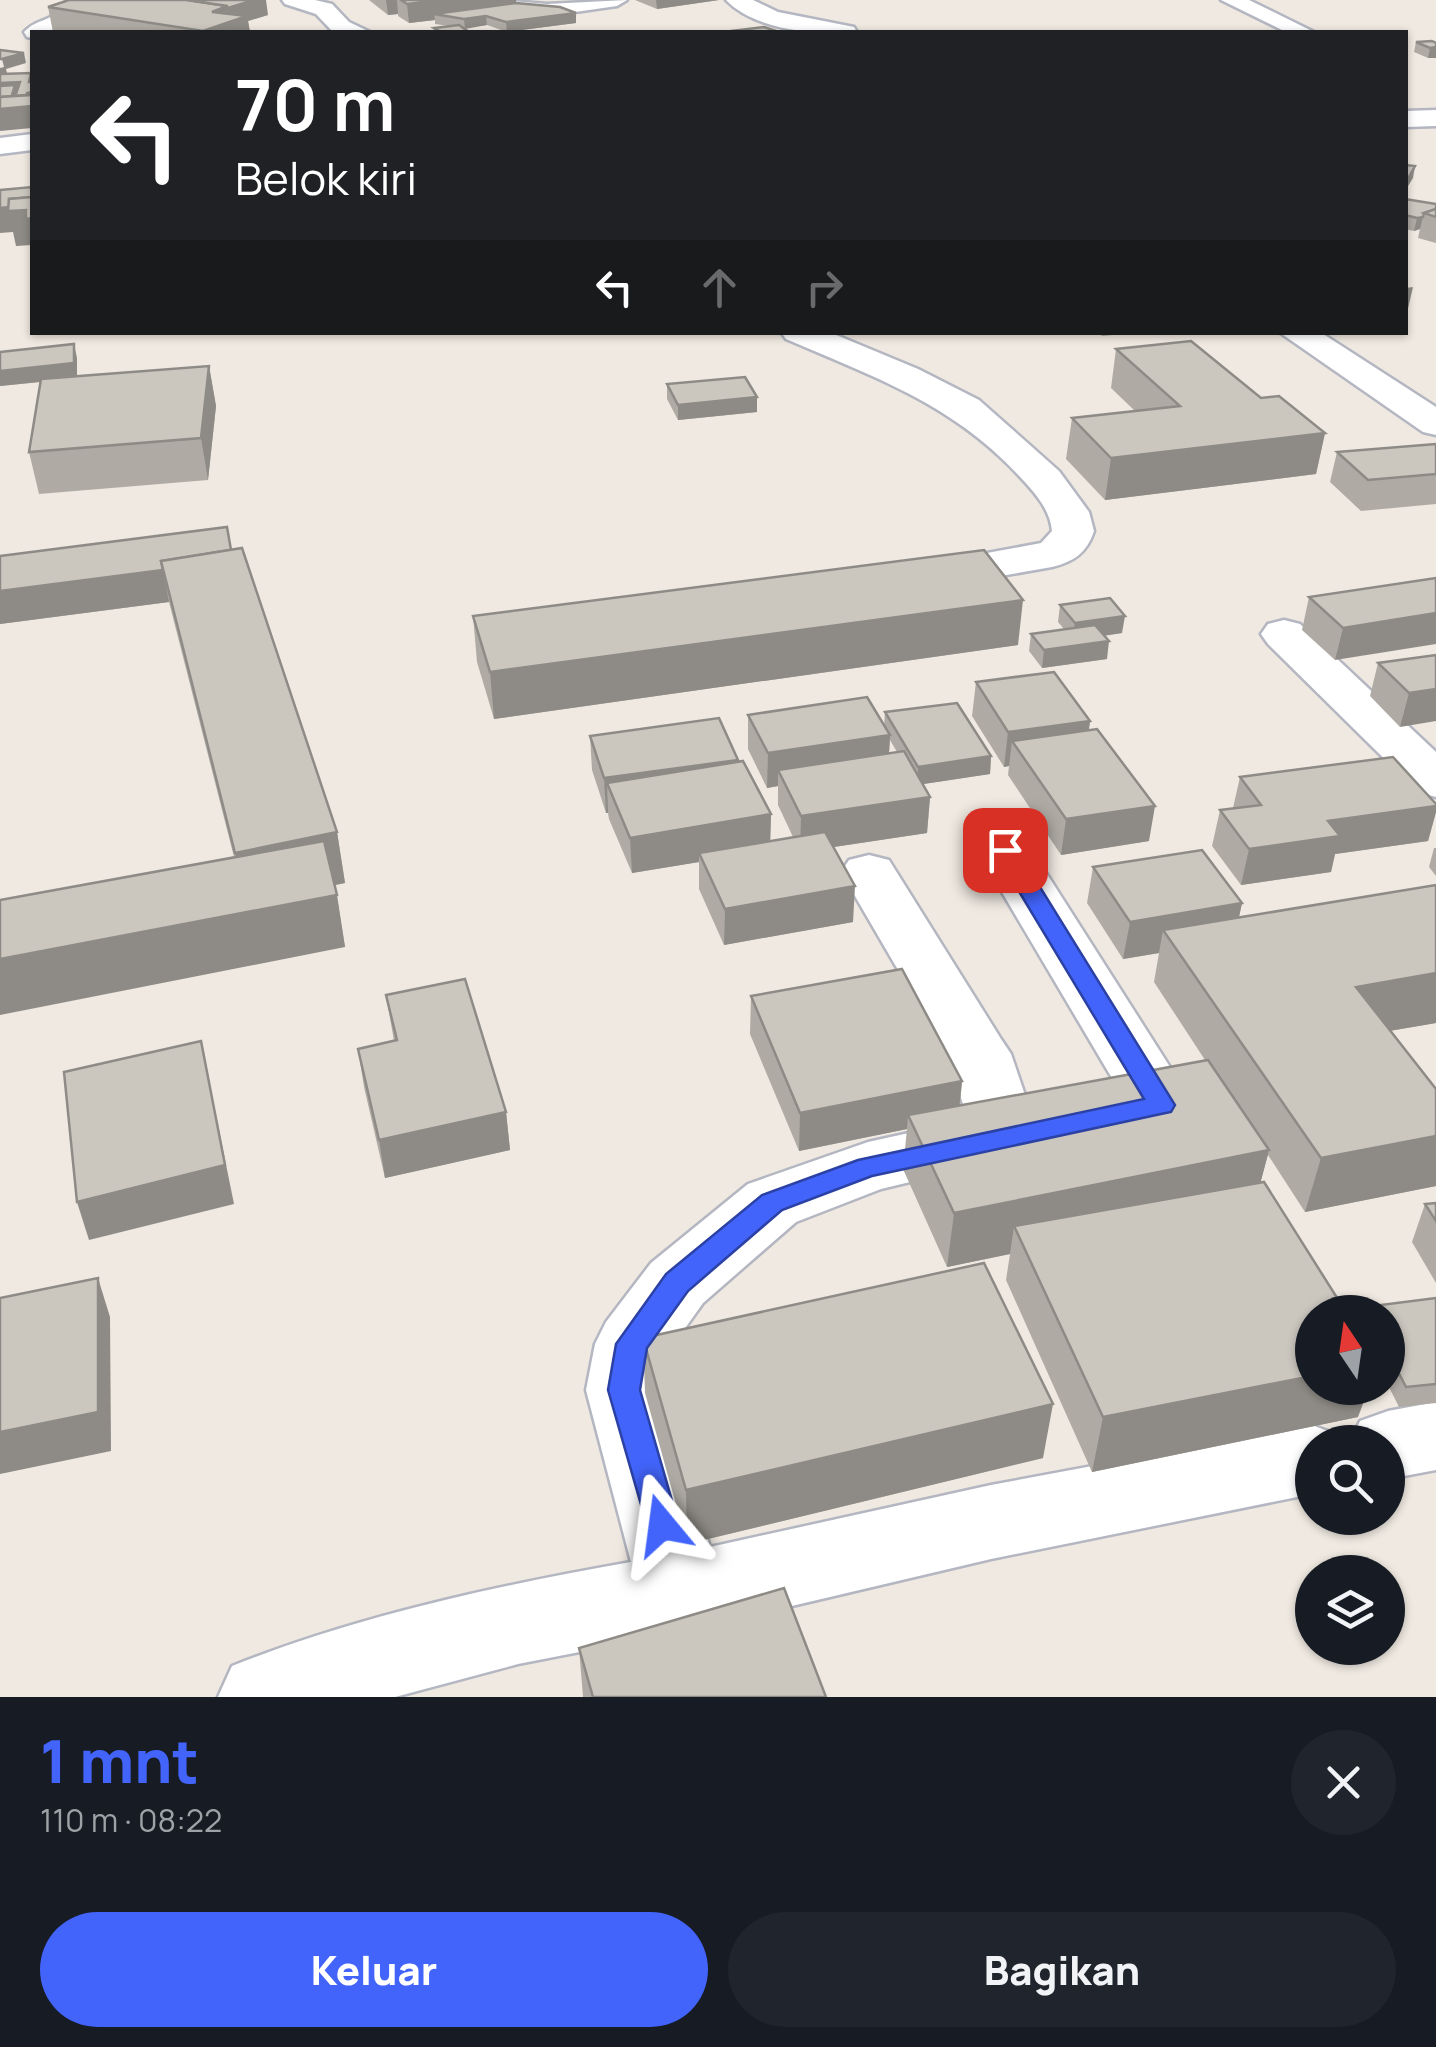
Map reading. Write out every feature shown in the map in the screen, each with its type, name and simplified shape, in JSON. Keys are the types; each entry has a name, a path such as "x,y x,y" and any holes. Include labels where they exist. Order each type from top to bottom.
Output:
{"street":[{"path":"42,30 62,23 78,0"},
{"path":"292,0 324,9 340,27 351,30"},
{"path":"508,0 547,10 616,0"},
{"path":"736,0 772,17 836,30"},
{"path":"1232,0 1299,30"},
{"path":"30,34 12,38 30,41"},
{"path":"1408,119 1436,118"},
{"path":"0,146 30,142"},
{"path":"805,335 966,408 1003,438 1057,494 1069,515 1071,538 1066,547 1052,554 888,582"},
{"path":"1301,335 1436,424"},
{"path":"1284,634 1436,781"},
{"path":"682,1592 624,1390 632,1344 677,1282 772,1203 868,1167 1161,1105 1005,850"},
{"path":"870,872 979,1054 1006,1136"},
{"path":"1405,1442 1436,1436"},
{"path":"262,1697 427,1645 518,1622 682,1592 991,1522 1295,1463"}],"building":[{"path":"69,0 187,0 227,6 212,12 247,16 197,30 48,7"},
{"path":"187,0 254,0 228,8"},
{"path":"401,0 443,0 407,4"},
{"path":"516,3 560,7 576,13 506,22 486,16 464,19 434,14"},
{"path":"459,25 466,30 438,30 434,28"},
{"path":"1432,41 1436,47 1416,42"},
{"path":"0,50 24,53 0,59"},
{"path":"30,73 30,92 0,97 0,86 15,85 12,95 20,82 0,83 0,74"},
{"path":"30,95 30,106 0,109 0,97"},
{"path":"30,187 30,197 9,199 9,207 0,208 0,190"},
{"path":"30,197 30,218 26,219 26,210 8,211 9,199"},
{"path":"1408,199 1436,204 1436,209 1417,218 1408,216"},
{"path":"1191,341 1261,398 1279,396 1325,433 1111,458 1072,418 1180,406 1116,349"},
{"path":"74,344 74,363 0,371 0,352"},
{"path":"209,366 201,438 29,452 41,379"},
{"path":"745,377 757,397 678,405 667,384"},
{"path":"1436,444 1436,474 1368,480 1337,452"},
{"path":"227,527 231,550 161,561 163,570 0,591 0,556"},
{"path":"242,548 337,832 235,853 161,561"},
{"path":"984,550 1023,600 490,672 473,616"},
{"path":"1436,578 1436,613 1343,628 1309,597"},
{"path":"1110,598 1125,616 1075,623 1060,605"},
{"path":"1095,625 1109,641 1044,650 1031,634"},
{"path":"1436,655 1436,689 1409,693 1378,663"},
{"path":"1054,672 1090,721 1008,732 976,682"},
{"path":"867,697 890,735 768,753 748,715"},
{"path":"957,703 991,756 918,767 885,712"},
{"path":"719,718 738,760 604,778 590,736"},
{"path":"1097,729 1155,806 1066,819 1012,741"},
{"path":"904,751 930,797 801,816 778,770"},
{"path":"1393,757 1436,806 1328,821 1340,836 1249,849 1220,810 1261,805 1240,777"},
{"path":"743,761 771,814 630,838 607,783"},
{"path":"825,832 855,886 725,909 699,853"},
{"path":"324,841 337,895 0,959 0,900"},
{"path":"1202,850 1242,903 1130,922 1093,867"},
{"path":"1436,885 1436,973 1356,987 1436,1089 1436,1136 1321,1158 1163,930"},
{"path":"902,969 962,1081 800,1113 751,996"},
{"path":"465,979 506,1112 379,1140 358,1049 397,1040 386,995"},
{"path":"201,1041 225,1165 77,1202 64,1072"},
{"path":"1208,1060 1269,1150 954,1213 908,1115"},
{"path":"1264,1182 1335,1295 1295,1295 1295,1379 1103,1417 1014,1226"},
{"path":"1436,1203 1436,1221 1425,1204"},
{"path":"984,1263 1053,1404 686,1490 643,1338"},
{"path":"98,1278 98,1412 0,1432 0,1298"},
{"path":"1436,1298 1436,1384 1405,1385 1405,1302"},
{"path":"784,1588 826,1697 593,1697 579,1648"}],"route":[{"path":"662,1525 624,1390 632,1344 677,1282 772,1203 868,1167 1161,1105 1005,850"}]}
